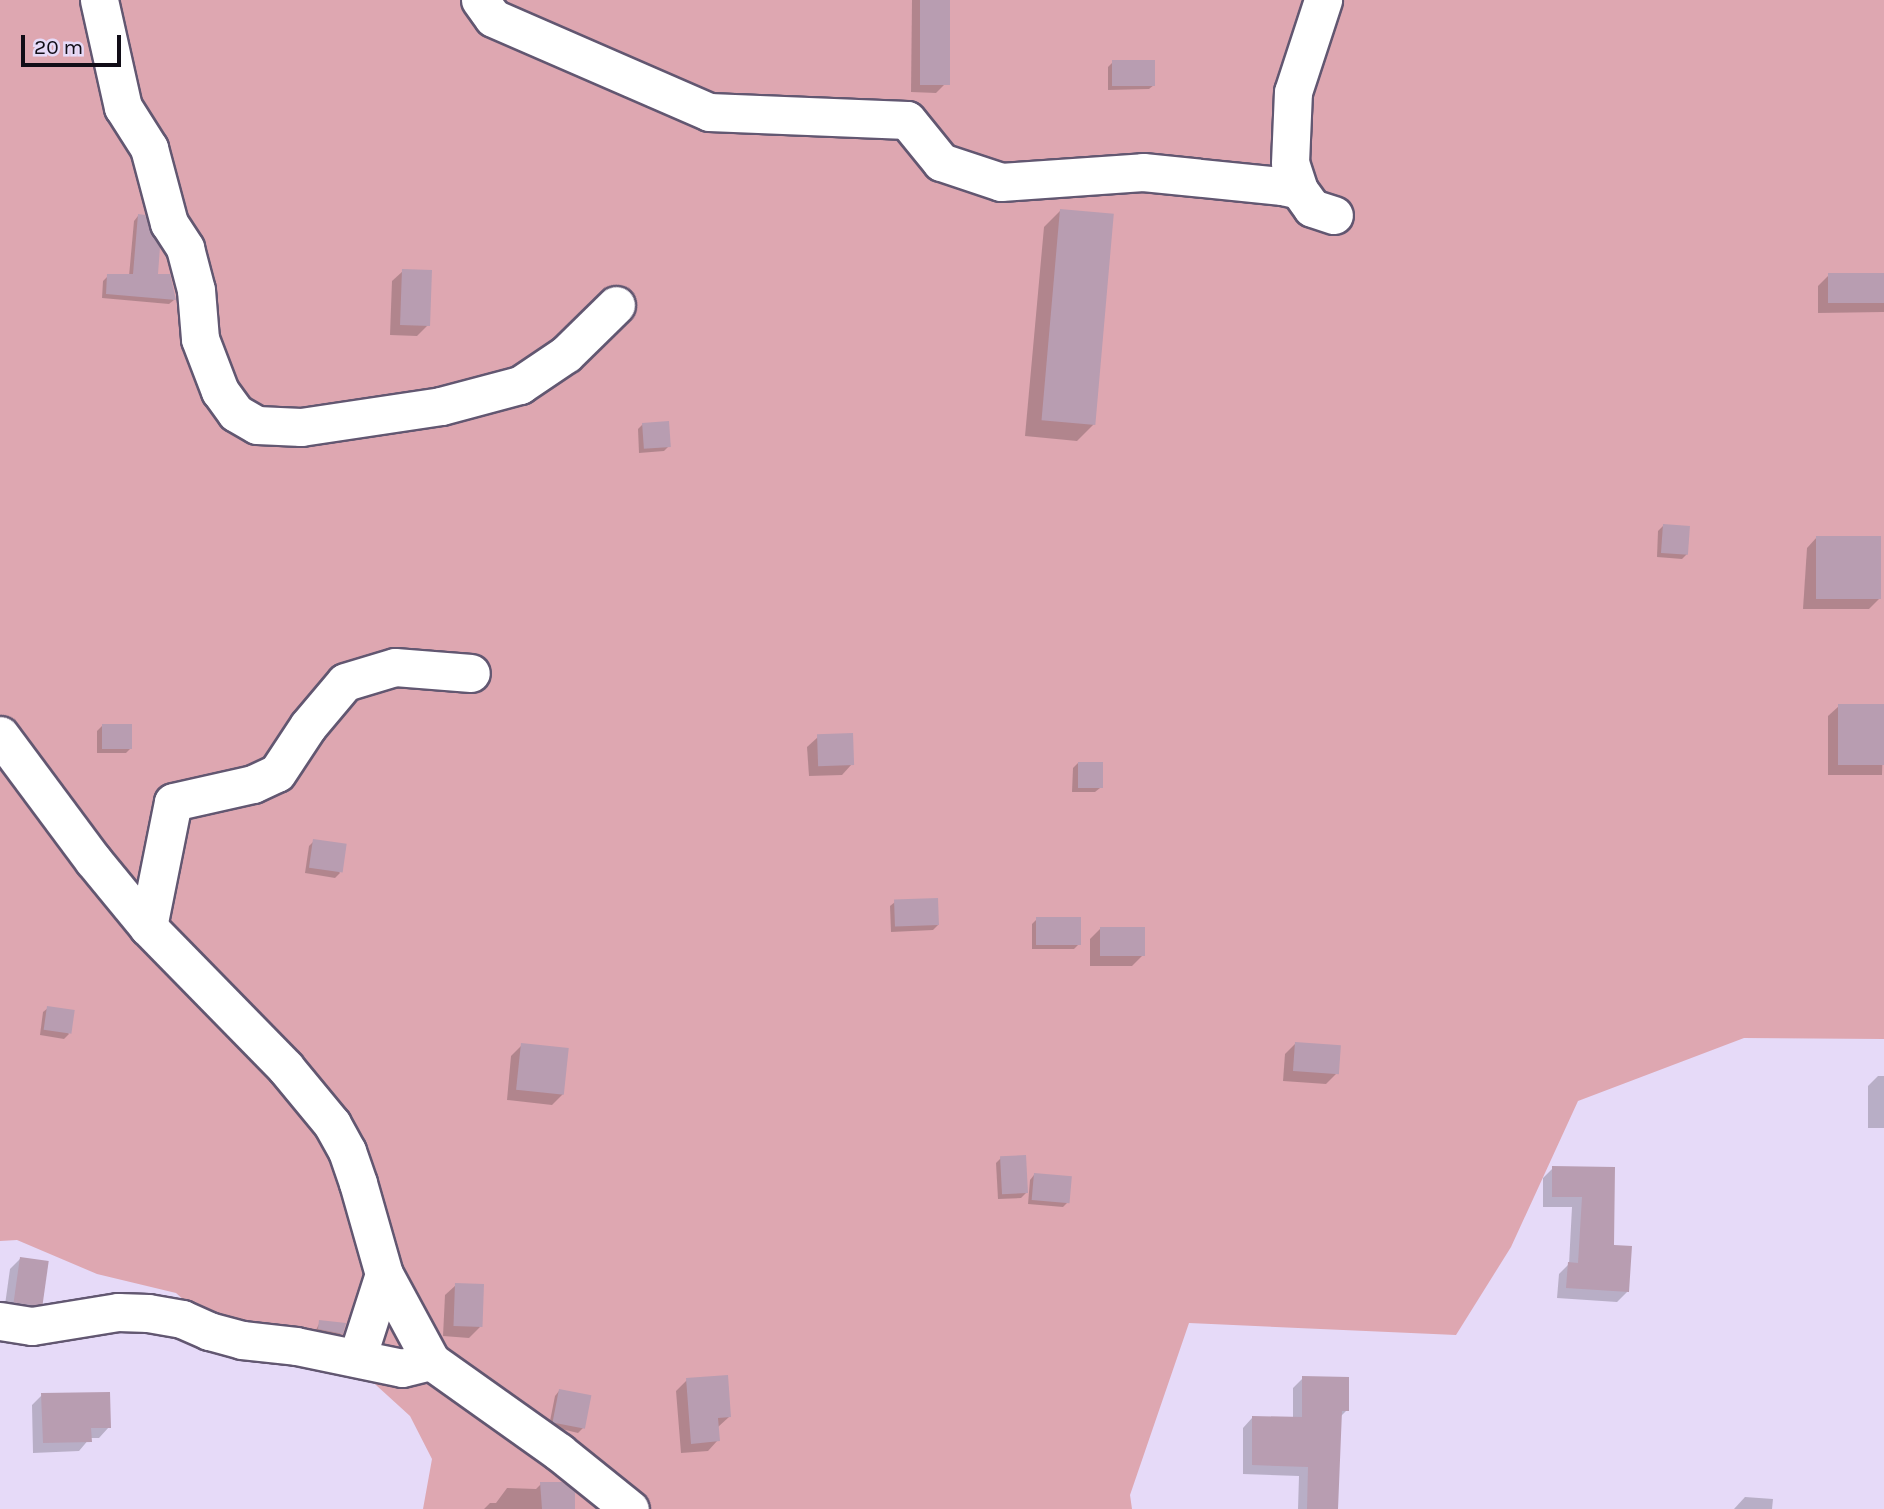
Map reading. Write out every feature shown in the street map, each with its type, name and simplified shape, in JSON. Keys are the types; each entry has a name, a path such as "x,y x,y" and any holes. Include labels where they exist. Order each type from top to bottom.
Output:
{"street":[{"path":"99,0 124,107 149,148 169,223 185,247 193,279 200,339 220,391 236,413 257,425 301,428 360,416 441,406 520,385 566,354 616,305"},
{"path":"480,0 493,18 709,111 907,120 941,162 1001,182 1143,172 1299,190"},
{"path":"1324,0 1293,92 1290,163 1299,190 1312,208 1334,215"},
{"path":"148,927 173,802 253,784 276,773 309,726 345,682 395,667 471,673"},
{"path":"0,735 93,860 148,927 285,1067 332,1124 347,1151 384,1274 431,1361 559,1452 630,1509"},
{"path":"357,1358 384,1274"},
{"path":"0,1321 32,1326 118,1312 148,1313 182,1319 209,1331 243,1340 296,1346 402,1368 431,1361"}],"shaded area":[{"path":"0,0 1884,0 1884,1039 1744,1038 1578,1101 1511,1247 1456,1335 1189,1323 1130,1495 1132,1509 423,1509 432,1459 410,1416 354,1365 197,1312 176,1293 97,1274 17,1240 0,1241"}],"building":[{"path":"920,0 950,0 950,85 920,85"},
{"path":"1112,60 1155,60 1155,86 1112,86"},
{"path":"1060,209 1114,214 1095,425 1042,420"},
{"path":"138,214 145,215 160,247 158,274 170,274 176,300 106,294 107,274 133,274"},
{"path":"402,269 432,270 430,326 400,325"},
{"path":"1828,273 1884,273 1884,303 1828,303"},
{"path":"669,421 671,447 644,449 642,423"},
{"path":"1663,524 1690,526 1688,555 1661,553"},
{"path":"1816,536 1881,536 1881,599 1816,599"},
{"path":"1838,704 1884,704 1884,765 1838,765"},
{"path":"102,724 132,724 132,749 102,749"},
{"path":"853,733 854,765 818,766 817,734"},
{"path":"1078,762 1103,762 1103,788 1078,788"},
{"path":"313,839 347,844 343,872 309,868"},
{"path":"938,898 939,925 895,927 894,900"},
{"path":"1036,917 1081,917 1081,945 1036,945"},
{"path":"1100,927 1145,927 1145,956 1100,956"},
{"path":"47,1006 75,1010 71,1034 44,1030"},
{"path":"1295,1042 1341,1045 1339,1074 1293,1071"},
{"path":"521,1043 569,1048 564,1095 516,1090"},
{"path":"1026,1155 1028,1193 1002,1194 1000,1156"},
{"path":"1552,1166 1615,1167 1614,1245 1632,1246 1629,1292 1566,1288 1568,1262 1578,1263 1582,1197 1552,1197"},
{"path":"1034,1173 1072,1176 1070,1203 1032,1200"},
{"path":"20,1257 49,1261 42,1307 14,1303"},
{"path":"455,1283 484,1284 482,1327 453,1326"},
{"path":"319,1320 346,1323 343,1334 318,1329"},
{"path":"728,1375 731,1417 718,1418 720,1441 691,1444 686,1378"},
{"path":"1302,1376 1349,1377 1349,1411 1342,1411 1338,1509 1307,1509 1308,1467 1252,1465 1252,1416 1302,1417"},
{"path":"559,1389 591,1395 585,1429 553,1422"},
{"path":"110,1392 111,1428 91,1428 92,1442 43,1443 41,1393"},
{"path":"540,1482 562,1482 575,1491 575,1509 542,1509"}]}
